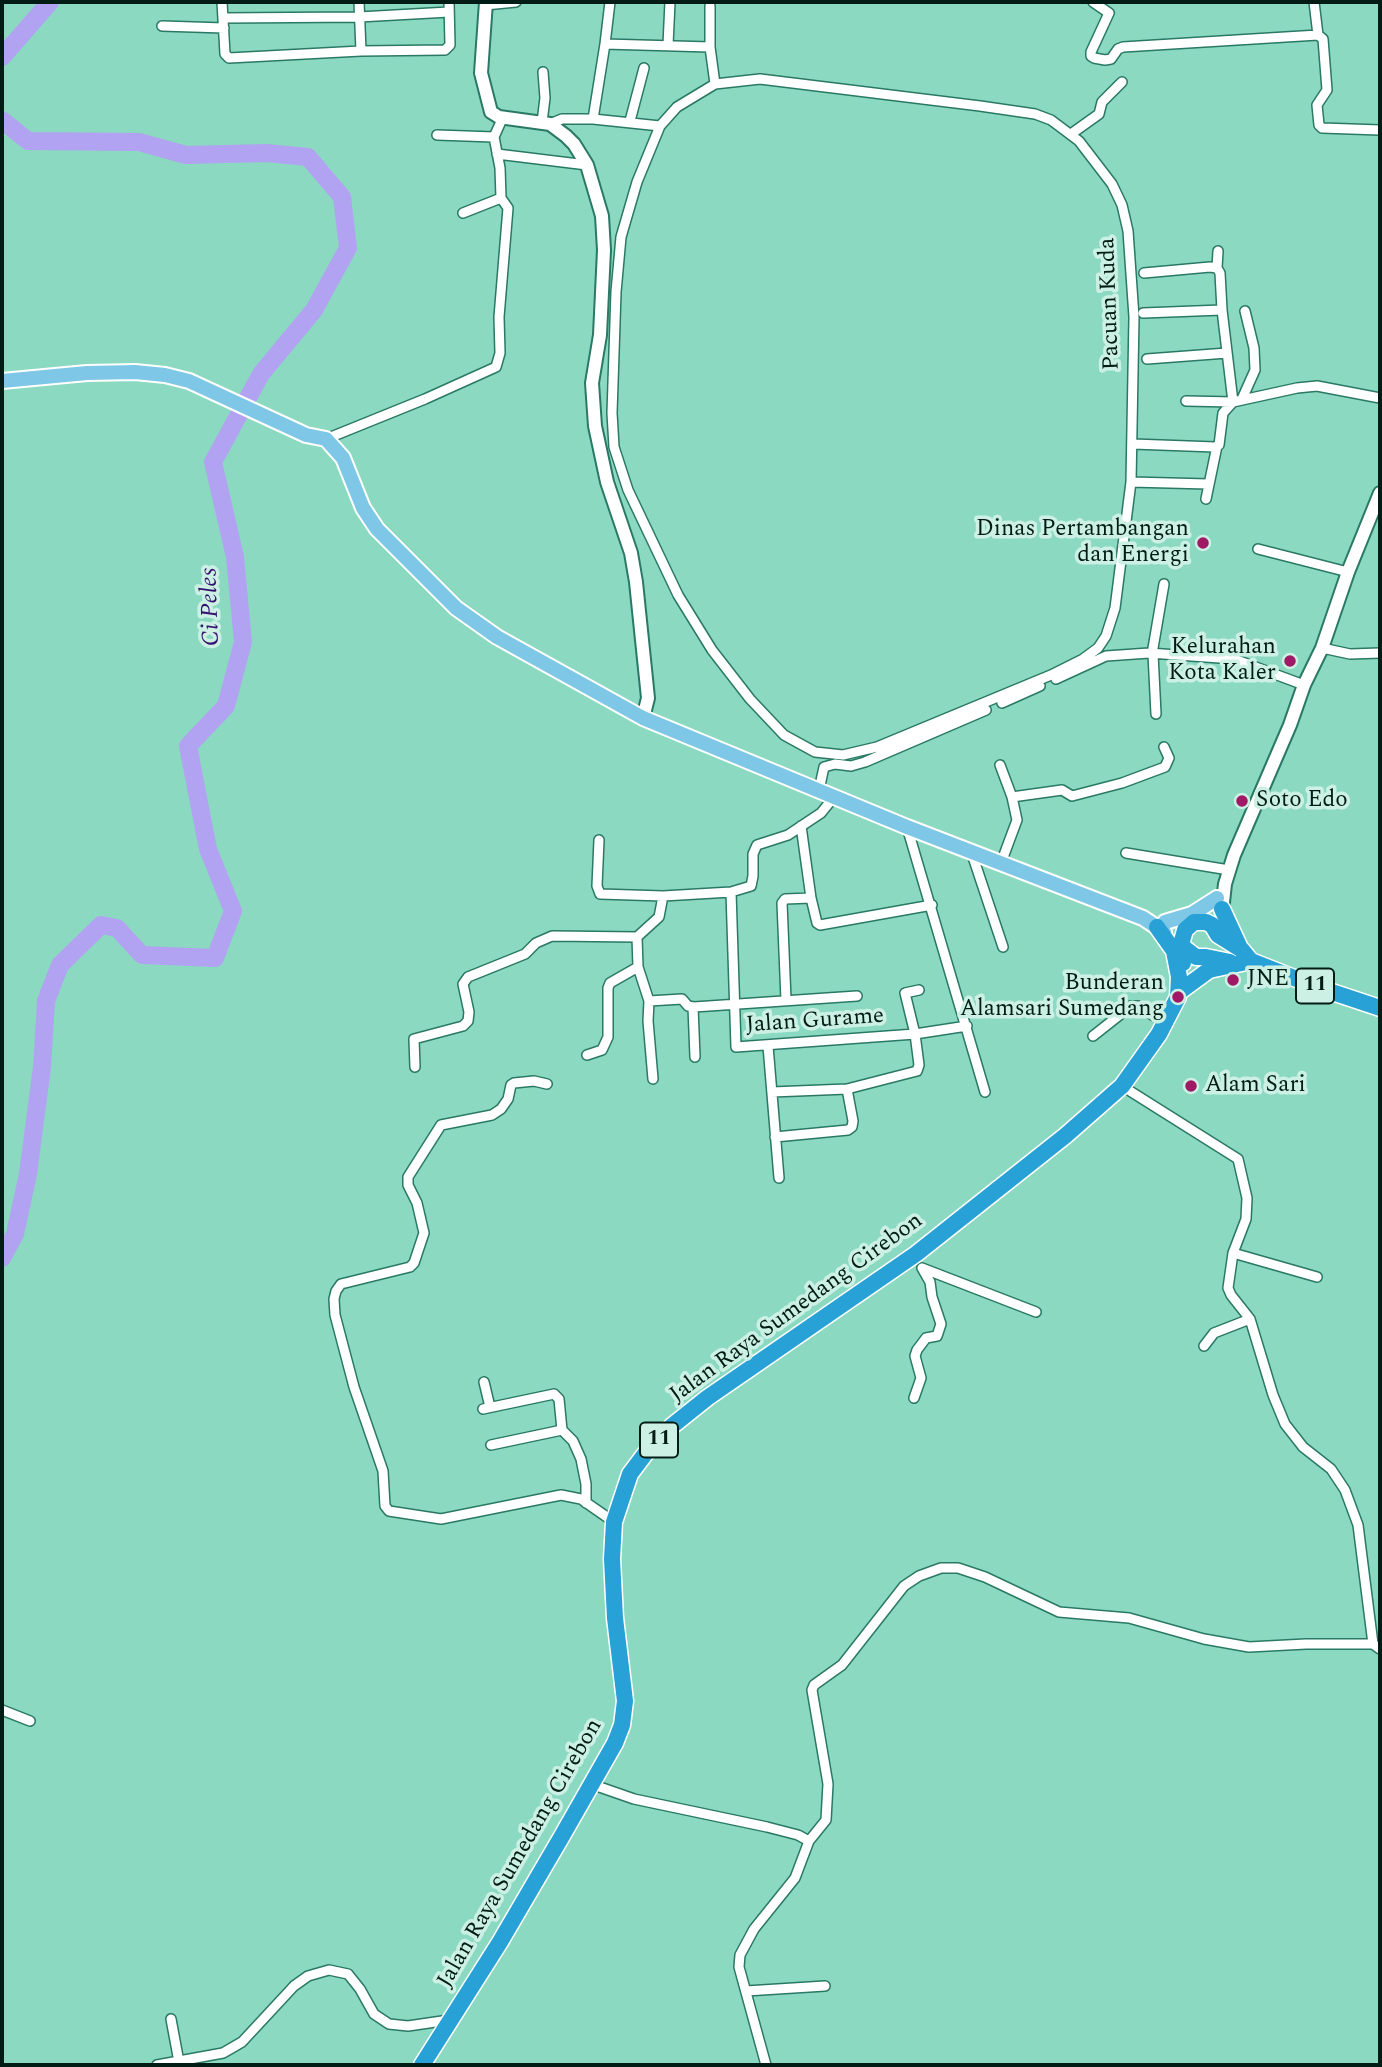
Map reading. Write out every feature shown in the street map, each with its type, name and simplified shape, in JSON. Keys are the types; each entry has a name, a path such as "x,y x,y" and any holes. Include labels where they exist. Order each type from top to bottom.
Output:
{"highway":[{"path":"1161,924 1174,951 1183,984 1209,970 1243,958 1219,903"},
{"name":"11","path":"1183,984 1182,935 1194,922 1206,922 1243,958"},
{"name":"11","path":"1183,984 1215,950 1218,935"},
{"name":"11","path":"1183,947 1191,955 1243,958 1380,1008"},
{"name":"Jalan Raya Sumedang Cirebon","path":"422,2065 500,1942 615,1743 622,1725 625,1701 615,1618 612,1559 614,1522 631,1474 645,1454 672,1426 707,1398 919,1261 1065,1136 1122,1086 1165,1023 1183,984"}],"main road":[{"path":"2,381 87,373 135,372 165,375 189,381 306,435 326,439 343,457 363,508 377,529 456,607 497,637 643,718 907,827 1161,924 1194,922"},
{"path":"1161,924 1219,903"},
{"path":"1161,924 1183,947"}],"street":[{"path":"162,26 223,23 359,17 449,7 450,45 447,50 361,51 229,58 225,54 223,23 222,2"},
{"path":"359,2 361,51"},
{"path":"516,2 485,3 481,73 491,112 503,117 546,123 562,119 593,119 660,126"},
{"path":"593,119 610,2"},
{"path":"668,46 670,2"},
{"path":"1093,2 1109,13 1091,52 1091,56 1097,60 1111,59 1118,49 1123,47 1318,35 1323,39 1327,90 1317,105 1319,125 1322,128 1380,130"},
{"path":"1314,2 1318,35"},
{"path":"710,6 710,47 715,84"},
{"path":"605,44 710,47"},
{"path":"630,121 644,68"},
{"path":"543,72 546,123"},
{"name":"Pacuan Kuda","path":"760,79 1035,114 1051,120 1071,134 1112,184 1122,205 1128,231 1134,317 1131,482 1115,608 1106,636 1097,648 1083,659 977,707 860,752 843,755 822,754 799,746 784,736 750,699 689,615 628,490 614,447 614,325 621,237 636,182 660,126 677,107 715,84 760,79"},
{"path":"1071,134 1099,114 1102,102 1122,82"},
{"path":"326,439 496,367 500,353 499,317 508,208 501,198 495,137 503,117"},
{"path":"546,123 574,144 587,165 602,216 604,250 600,335 592,383 595,426 607,482 625,530 634,572 648,698 643,718"},
{"path":"437,135 495,137"},
{"path":"497,154 587,165"},
{"path":"463,213 501,198"},
{"path":"1218,251 1217,268 1220,273 1227,353 1237,401"},
{"path":"1144,273 1217,268"},
{"path":"1143,313 1222,310"},
{"path":"1206,499 1221,436 1223,413 1237,401 1255,370 1254,348 1245,311"},
{"path":"1147,359 1227,353"},
{"path":"1186,401 1237,401 1317,386 1380,398"},
{"path":"1133,444 1217,446"},
{"path":"1131,482 1208,484"},
{"path":"1218,935 1219,903 1229,870 1304,685 1322,648 1348,572 1380,493"},
{"path":"1258,549 1348,572"},
{"path":"1156,714 1153,654 1164,584"},
{"path":"1322,648 1350,654 1380,653"},
{"path":"819,790 822,770 830,765 848,766 865,762 1106,656 1153,654 1234,659 1304,685"},
{"path":"1012,797 1062,790 1072,796 1122,783 1165,767 1169,758 1164,747"},
{"path":"1000,765 1017,820 1002,863"},
{"path":"599,840 597,886 600,894 663,896 731,891 751,886 753,854 757,845 788,835 821,813 834,797"},
{"path":"802,826 811,898 817,923 820,925 932,905"},
{"path":"907,827 985,1092"},
{"path":"971,851 1003,947"},
{"path":"1126,853 1229,870"},
{"name":"Jalan Gurame","path":"731,891 736,1047 915,1034 967,1026"},
{"path":"415,1067 414,1039 463,1026 468,1021 469,1012 463,984 468,977 525,954 536,943 552,936 637,937 659,917 663,896"},
{"path":"786,1000 782,903 785,899 811,898"},
{"path":"1194,922 1219,903"},
{"path":"637,937 638,967 649,1000 653,1079"},
{"path":"587,1055 602,1049 608,1037 610,983 638,967"},
{"path":"772,1092 847,1089 917,1071 919,1065 915,1034 905,993 919,990"},
{"path":"649,1000 682,999 688,1006 693,1007 857,996"},
{"path":"1093,1036 1131,1006 1138,1006 1165,1023"},
{"path":"693,1007 695,1057"},
{"path":"768,1046 779,1178"},
{"path":"547,1084 534,1081 514,1083 511,1085 508,1099 501,1109 492,1115 441,1125 408,1177 408,1185 417,1203 424,1233 414,1263 410,1267 341,1284 335,1291 335,1315 354,1387 383,1471 385,1506 389,1511 441,1519 561,1495 586,1503 614,1522"},
{"path":"766,2065 739,1967 740,1955 754,1929 795,1878 809,1841 826,1820 828,1784 812,1690 814,1685 842,1665 904,1586 941,1567 958,1568 985,1577 1059,1612 1129,1618 1204,1639 1249,1647 1306,1644 1377,1646 1358,1525 1345,1490 1331,1469 1303,1447 1286,1424 1273,1395 1250,1319 1228,1288 1233,1253 1246,1219 1248,1198 1238,1159 1122,1086"},
{"path":"775,1137 848,1130 853,1121 847,1089"},
{"path":"1233,1253 1317,1277"},
{"path":"919,1261 1036,1312"},
{"path":"914,1398 921,1378 915,1356 917,1350 926,1338 937,1336 942,1324 932,1297 930,1282 919,1261"},
{"path":"1205,1346 1214,1333 1250,1319"},
{"path":"484,1382 486,1408 554,1394 559,1399 562,1430 573,1441 581,1459 586,1503"},
{"path":"491,1445 562,1430"},
{"path":"2,1710 30,1721"},
{"path":"591,1784 634,1799 767,1826 809,1841"},
{"path":"157,2065 223,2053 242,2042 294,1986 308,1976 329,1970 348,1974 374,2014 389,2024 408,2026 451,2020"},
{"path":"746,1991 825,1986"},
{"path":"171,2019 179,2062"}],"waterway":[{"name":"Ci Peles","path":"2,57 50,2"},
{"name":"Ci Peles","path":"2,120 28,141 139,142 186,155 267,153 308,157 342,197 348,248 314,310 261,374 213,462 235,557 243,642 226,706 188,746 208,849 233,911 215,958 142,955 117,928 101,925 60,965 46,1001 42,1067 28,1174 15,1234 2,1258"}],"place":[{"name":"Dinas Pertambangan dan Energi","path":"1203,543"},
{"name":"Kelurahan Kota Kaler","path":"1290,661"},
{"name":"Soto Edo","path":"1242,801"},
{"name":"JNE","path":"1233,980"},
{"name":"Bunderan Alamsari Sumedang","path":"1178,997"},
{"name":"Alam Sari","path":"1191,1086"}]}
